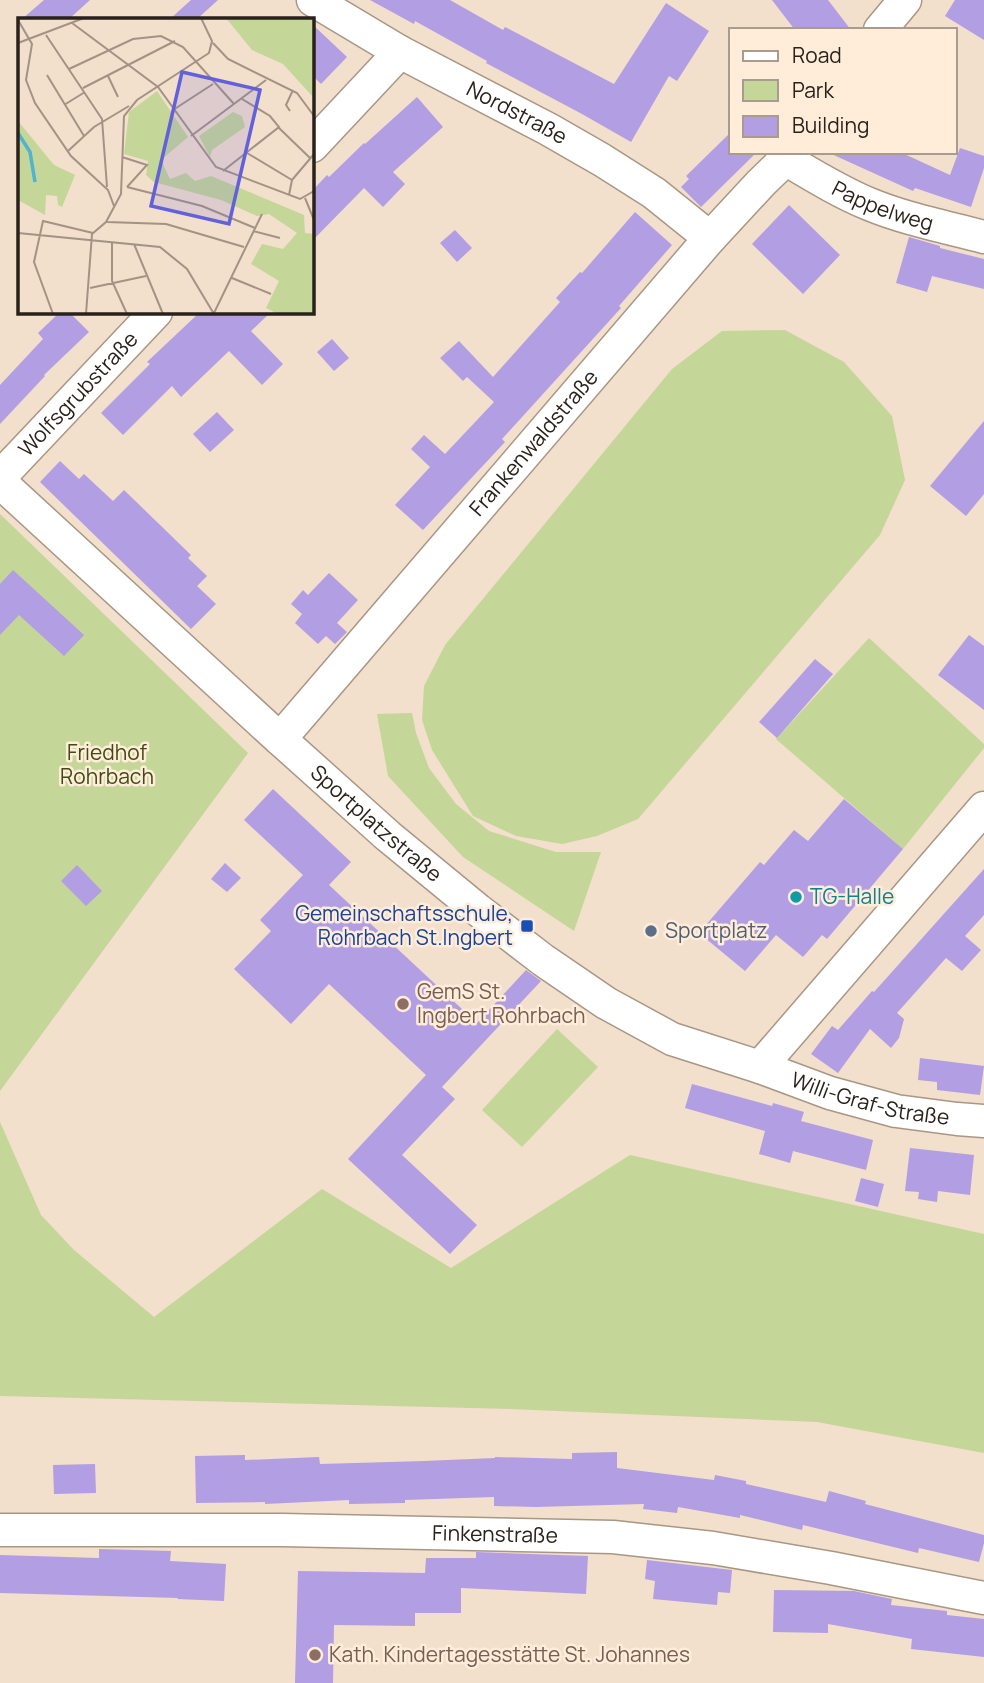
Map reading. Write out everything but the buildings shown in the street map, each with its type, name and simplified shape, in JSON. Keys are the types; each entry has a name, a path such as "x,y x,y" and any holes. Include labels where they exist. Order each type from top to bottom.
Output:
{"street":[{"name":"Nordstraße","path":"313,0 400,52 548,129 601,160 654,193 710,238"},
{"path":"882,28 905,0"},
{"path":"313,145 400,52"},
{"name":"Frankenwaldstraße","path":"280,739 710,238 790,156"},
{"name":"Pappelweg","path":"790,156 828,184 869,204 984,237"},
{"name":"Wolfsgrubstraße","path":"0,480 155,313"},
{"name":"Sportplatzstraße","path":"0,480 388,836 542,960 606,1003 672,1039 760,1067"},
{"path":"760,1067 984,808"},
{"name":"Willi-Graf-Straße","path":"760,1067 830,1093 895,1111 984,1121"},
{"name":"Finkenstraße","path":"0,1530 282,1530 612,1537 726,1550 984,1598"}],"green space":[{"path":"785,330 844,362 892,416 905,480 880,535 638,819 597,836 562,844 516,836 473,816 432,750 422,720 424,686 445,645 672,369 722,331"},
{"name":"Friedhof Rohrbach","path":"0,514 248,753 0,1091"},
{"path":"869,638 984,744 984,748 903,849 776,739"},
{"path":"412,713 429,768 456,804 489,831 556,852 601,852 574,931 463,857 388,776 377,714"},
{"path":"557,1029 598,1067 522,1147 482,1110"},
{"path":"0,1122 41,1215 74,1250 154,1317 322,1189 451,1268 630,1155 984,1234 984,1453 817,1422 510,1409 0,1396"}],"place":[{"name":"TG-Halle","path":"796,897"},
{"name":"Gemeinschaftsschule, Rohrbach St.Ingbert","path":"527,926"},
{"name":"Sportplatz","path":"651,931"},
{"name":"GemS St. Ingbert Rohrbach","path":"403,1004"},
{"name":"Kath. Kindertagesstätte St. Johannes","path":"315,1655"}]}
